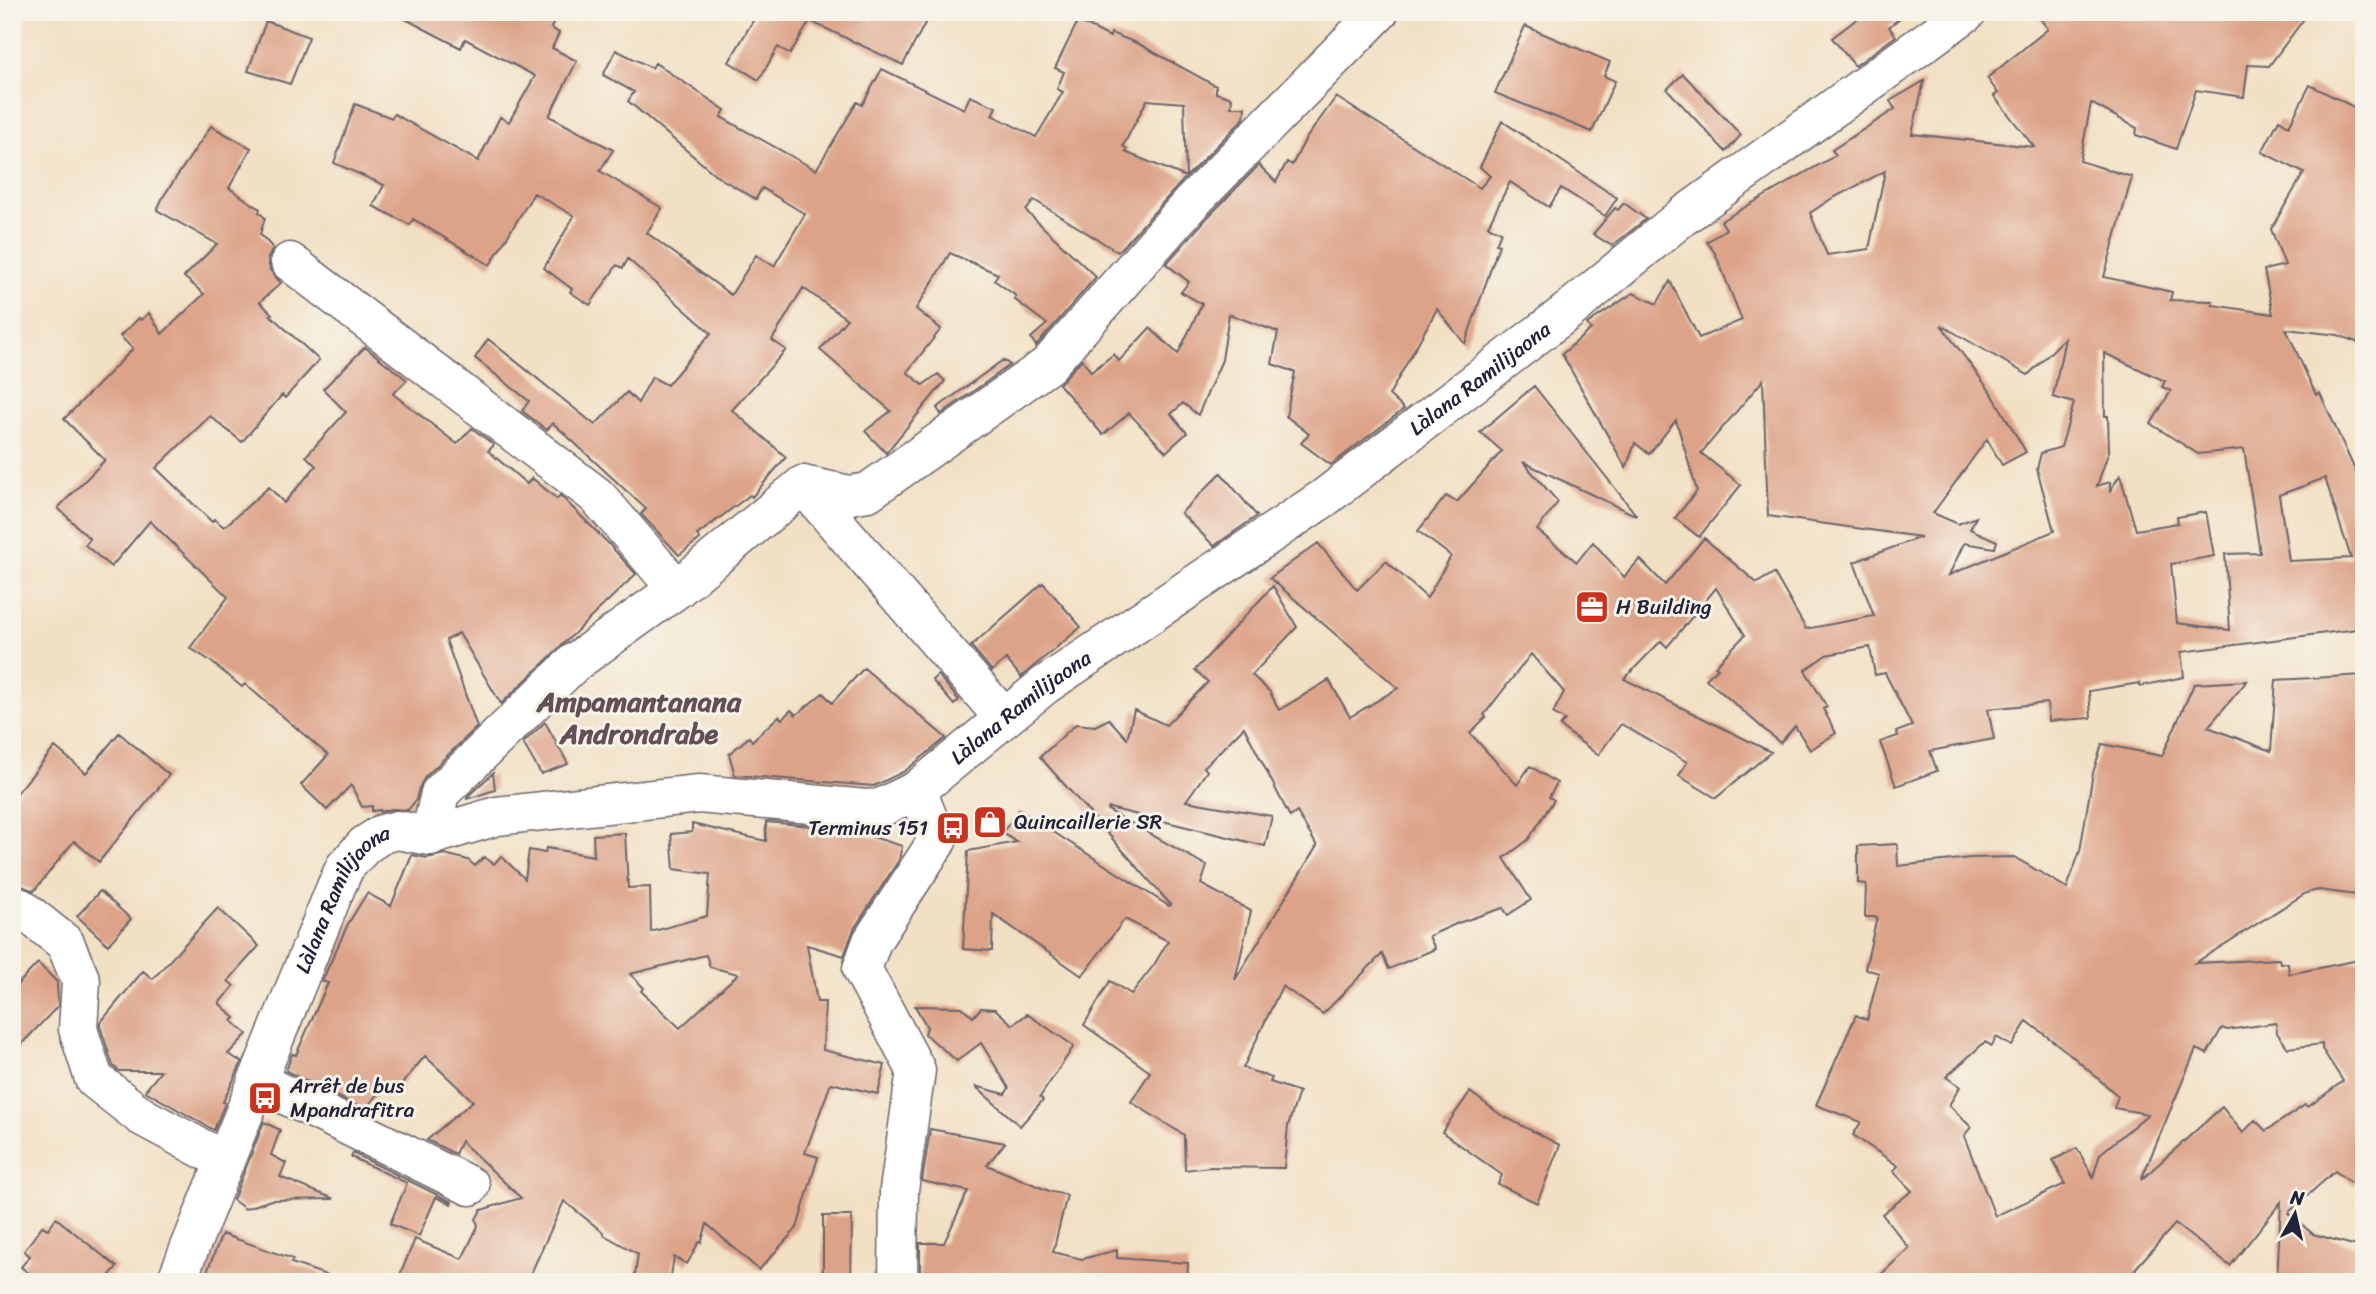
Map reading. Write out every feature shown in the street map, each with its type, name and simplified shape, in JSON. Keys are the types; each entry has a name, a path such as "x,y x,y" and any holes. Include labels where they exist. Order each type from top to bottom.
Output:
{"street":[{"path":"803,485 850,495 868,492 1048,365 1191,203 1379,12"},
{"name":"Làlana Ramilijaona","path":"176,1282 345,867 365,845 382,834 397,830 430,836 497,816 666,797 699,794 866,809 880,808 917,790 1045,685 1324,498 1567,312 1682,217 1967,12"},
{"path":"290,262 597,496 677,589"},
{"path":"430,836 440,793 574,663 677,589 803,485"},
{"path":"803,485 1004,718"},
{"path":"898,1282 899,1190 916,1070 862,969 872,941 937,841 917,790"},
{"path":"12,904 22,908 65,943 80,981 78,1029 94,1079 141,1116 225,1161"},
{"path":"257,1081 470,1186"}],"building":[{"path":"392,12 536,12 554,21 551,28 559,33 552,48 577,61 549,116 613,150 600,171 662,208 647,233 731,295 756,255 774,266 805,214 762,188 756,199 718,177 628,101 634,92 603,75 616,50 652,68 655,63 725,110 721,117 816,170 857,102 862,105 882,69 964,109 970,96 996,107 992,115 1036,137 1063,92 1057,89 1064,72 1055,68 1078,21 1110,37 1111,33 1139,44 1216,86 1216,93 1232,98 1231,107 1245,107 1244,118 1118,252 1034,200 1026,211 1096,277 1036,346 1031,338 1047,324 994,280 998,274 950,253 916,309 941,329 907,372 923,385 938,374 945,381 886,453 865,431 891,411 820,350 847,319 803,288 772,340 786,350 732,410 786,457 752,497 750,495 697,535 700,539 679,555 641,514 646,509 553,423 547,430 522,411 529,401 475,358 488,339 595,425 627,392 638,403 652,377 667,385 711,333 628,259 623,268 617,265 590,305 570,292 572,289 544,268 574,216 534,193 490,265 413,219 410,225 373,206 384,185 334,163 355,104 392,118 394,114 478,161 500,117 509,122 535,76 465,39 461,48","holes":["1147,100 1184,103 1186,177 1125,152 1127,149 1123,146"]},
{"path":"758,12 854,12 872,21 876,12 931,12 903,65 810,21 790,54 778,47 759,80 729,62"},
{"path":"1866,12 1907,12 1889,27 1896,36 1855,66 1832,38"},
{"path":"2035,12 2309,12 2269,66 2248,65 2244,97 2196,90 2176,149 2136,135 2137,128 2091,103 2080,161 2132,177 2104,277 2172,292 2170,300 2212,301 2212,305 2273,314 2264,270 2285,265 2271,229 2304,173 2262,152 2279,120 2289,126 2310,85 2364,112 2364,345 2338,335 2286,329 2316,395 2320,393 2364,490 2364,628 2181,652 2184,677 2140,686 2140,683 2089,691 2091,718 2049,721 2047,703 1988,709 1994,739 1930,751 1937,771 1896,786 1880,742 1898,736 1896,732 1912,726 1885,673 1875,675 1870,647 1826,655 1805,670 1827,707 1823,709 1836,733 1810,750 1795,726 1780,743 1706,679 1745,635 1716,588 1667,647 1661,641 1624,679 1771,752 1716,798 1679,776 1687,762 1621,724 1598,755 1560,726 1565,720 1553,713 1564,692 1531,654 1484,715 1486,717 1470,733 1517,785 1530,766 1557,783 1549,797 1554,800 1528,840 1504,858 1531,900 1508,915 1503,908 1429,936 1435,949 1389,969 1382,954 1323,1014 1282,986 1243,1068 1272,1078 1270,1082 1299,1092 1288,1126 1284,1168 1210,1167 1185,1170 1184,1135 1131,1102 1150,1072 1084,1025 1110,981 1131,994 1154,965 1168,941 1125,919 1082,976 993,914 992,951 963,949 968,851 1017,842 1002,833 1019,810 1171,905 1040,757 1076,724 1095,726 1109,719 1127,739 1134,710 1166,725 1208,682 1195,670 1273,586 1297,627 1252,675 1270,692 1279,710 1329,680 1350,717 1398,688 1270,578 1318,543 1357,590 1386,561 1427,598 1451,556 1418,531 1446,496 1457,502 1502,451 1480,432 1534,386 1637,516 1523,462 1558,502 1537,530 1577,562 1593,542 1624,577 1640,559 1665,585 1704,538 1757,583 1774,573 1806,629 1874,616 1854,562 1921,537 1768,516 1763,380 1701,453 1741,485 1699,537 1675,518 1697,491 1676,420 1649,454 1635,443 1626,468 1562,354 1591,329 1587,324 1633,293 1657,304 1670,281 1699,338 1742,320 1715,253 1707,242 1726,229 1721,221 1836,155 1832,150 1895,109 1890,101 1924,81 1912,134 2034,147 1994,96 1998,93 1987,78 2048,29","holes":["1885,171 1869,249 1827,255 1810,213","1941,325 2028,375 2065,338 2053,397 2074,403 2061,447 2041,453 2037,469 2054,531 1949,575 1964,543 1995,548 1997,541 1970,529 1976,517 1958,524 1933,513 1987,439 2002,465 2026,452 1992,394","2104,353 2165,381 2162,387 2171,391 2151,424 2198,454 2244,449 2260,553 2225,554 2230,630 2177,623 2171,564 2214,556 2206,512 2177,517 2178,523 2136,530 2120,475 2110,491 2110,482 2097,486 2109,451 2108,416 2105,416","2325,478 2351,558 2289,561 2279,495","1244,727 1290,817 1297,812 1317,846 1235,980 1251,911 1201,884 1207,866 1108,810 1109,808 1265,846 1272,816 1186,801 1207,771 1204,767"]},
{"path":"266,21 309,37 290,84 248,71"},
{"path":"1525,26 1610,62 1604,76 1615,81 1592,132 1495,93"},
{"path":"1683,74 1741,135 1726,152 1667,89"},
{"path":"1336,97 1480,188 1490,176 1480,167 1502,121 1617,198 1605,216 1561,188 1549,207 1510,182 1488,226 1501,232 1496,244 1499,245 1465,344 1437,309 1389,395 1404,409 1331,465 1301,443 1309,434 1286,416 1295,372 1272,364 1278,332 1229,314 1222,360 1198,415 1183,403 1171,414 1187,433 1166,452 1129,413 1103,435 1059,384 1082,359 1091,372 1114,354 1119,361 1150,328 1178,354 1202,304 1181,292 1189,282 1166,264 1259,165 1276,182 1287,162 1292,165 1305,140"},
{"path":"211,126 251,148 229,188 260,209 259,212 265,218 260,234 273,248 268,259 270,270 281,283 260,302 272,314 270,315 319,360 285,398 282,395 242,442 210,416 156,468 212,522 214,519 224,527 269,487 284,503 316,466 306,456 346,412 323,389 365,347 407,380 393,394 457,444 472,428 494,445 488,451 527,484 532,478 557,499 560,495 636,574 501,704 459,633 446,640 477,727 425,777 416,800 408,810 392,809 380,812 372,811 372,806 362,807 351,785 327,810 301,785 328,755 245,684 242,687 190,648 228,597 150,521 111,567 85,545 90,539 58,508 105,460 64,419 133,349 120,336 139,318 141,320 149,313 162,334 204,294 184,277 217,244 157,210"},
{"path":"1624,203 1646,219 1612,246 1593,234 1615,208 1618,210"},
{"path":"1003,360 1010,365 941,414 937,408"},
{"path":"1221,473 1257,516 1214,546 1181,513"},
{"path":"1043,583 1081,627 1021,677 1006,659 992,671 971,646"},
{"path":"864,668 946,738 905,771 874,786 735,775 729,754 749,737 752,741 779,716 782,719 791,710 796,715 823,693 832,703"},
{"path":"938,675 959,700 954,705 932,680"},
{"path":"2364,675 2364,896 2319,890 2306,893 2195,963 2279,959 2280,963 2288,963 2289,974 2364,959 2364,1173 2354,1185 2335,1171 2288,1213 2313,1234 2364,1248 2364,1282 2277,1282 2281,1202 2230,1266 2175,1224 2135,1269 2142,1282 1873,1282 1909,1248 1882,1214 1912,1191 1893,1171 1898,1166 1853,1135 1861,1122 1816,1105 1856,1015 1867,1020 1879,973 1865,969 1877,917 1865,917 1866,884 1858,883 1858,846 1897,844 1898,866 1970,858 2014,857 2067,888 2080,851 2093,773 2102,744 2162,756 2194,684 2247,681 2208,727 2271,751 2276,680","holes":["2027,1021 2118,1096 2114,1108 2148,1114 2100,1154 2093,1177 2077,1148 2053,1160 2065,1184 1995,1216 1964,1136 1971,1127 1949,1105 1960,1087 1946,1077 1985,1042 1992,1046 1996,1037 2012,1046","2276,1023 2277,1033 2288,1048 2322,1044 2322,1049 2343,1081 2308,1107 2305,1105 2266,1131 2255,1120 2243,1133 2222,1107 2141,1180 2196,1049 2207,1054 2222,1028 2227,1030"]},
{"path":"545,722 568,764 541,774 523,743"},
{"path":"119,733 169,775 99,862 74,841 34,891 14,883 12,799 55,747 86,773"},
{"path":"493,773 495,790 467,799 467,797"},
{"path":"766,822 847,829 902,846 899,860 854,929 844,956 807,945 817,1002 825,1002 823,1050 885,1065 878,1094 831,1083 805,1153 818,1157 797,1228 759,1270 707,1224 701,1243 699,1242 687,1264 674,1257 670,1282 634,1282 638,1254 604,1235 564,1201 527,1282 397,1282 415,1239 462,1259 478,1226 476,1219 481,1210 521,1198 461,1141 455,1154 427,1140 473,1101 425,1056 395,1092 385,1084 365,1110 286,1071 292,1054 296,1055 328,983 322,981 348,924 367,893 391,906 412,855 427,858 445,854 468,860 475,866 484,857 494,864 501,856 525,879 529,850 545,853 546,848 594,856 593,835 625,833 628,888 650,887 651,932 707,916 710,874 674,869 671,834 692,832 692,824 766,841","holes":["706,955 710,967 738,974 680,1028 641,991 644,988 630,974"]},
{"path":"100,891 131,919 108,945 77,916"},
{"path":"218,908 259,946 228,981 234,986 219,1003 235,1018 232,1021 247,1034 228,1054 242,1062 223,1102 225,1103 214,1130 145,1091 161,1071 119,1071 113,1066 100,1023 143,971 153,979"},
{"path":"38,963 57,982 58,1006 12,1054 12,990"},
{"path":"915,1006 962,1007 973,1017 981,1008 995,1009 1013,1025 1027,1014 1074,1046 1040,1097 1043,1100 1020,1126 975,1086 1005,1094 1009,1088 981,1043 957,1061 925,1034 927,1027"},
{"path":"1470,1092 1501,1115 1560,1145 1537,1203 1498,1184 1502,1175 1442,1132"},
{"path":"264,1122 280,1130 271,1155 286,1163 280,1177 334,1199 271,1200 245,1209 233,1200"},
{"path":"930,1129 1005,1143 987,1165 1049,1191 1067,1195 1053,1252 1082,1259 1117,1250 1117,1258 1188,1263 1187,1282 987,1282 955,1276 955,1282 920,1282 920,1243 944,1243 968,1191 922,1181"},
{"path":"353,1153 452,1202 451,1204 436,1197 419,1236 390,1224 407,1183 351,1157"},
{"path":"823,1216 852,1216 851,1282 823,1282"},
{"path":"56,1218 117,1267 104,1282 40,1282 21,1267 30,1256 24,1251 42,1226 48,1229"},
{"path":"222,1234 293,1259 291,1263 335,1278 335,1282 203,1282"}],"place":[{"name":"H Building","path":"1592,607"},
{"name":"Quincaillerie SR","path":"990,822"},
{"name":"Terminus 151","path":"953,828"},
{"name":"Arrêt de bus Mpandrafitra","path":"265,1098"}],"district":[{"name":"Ampamantanana Androndrabe","path":"639,717"}]}
